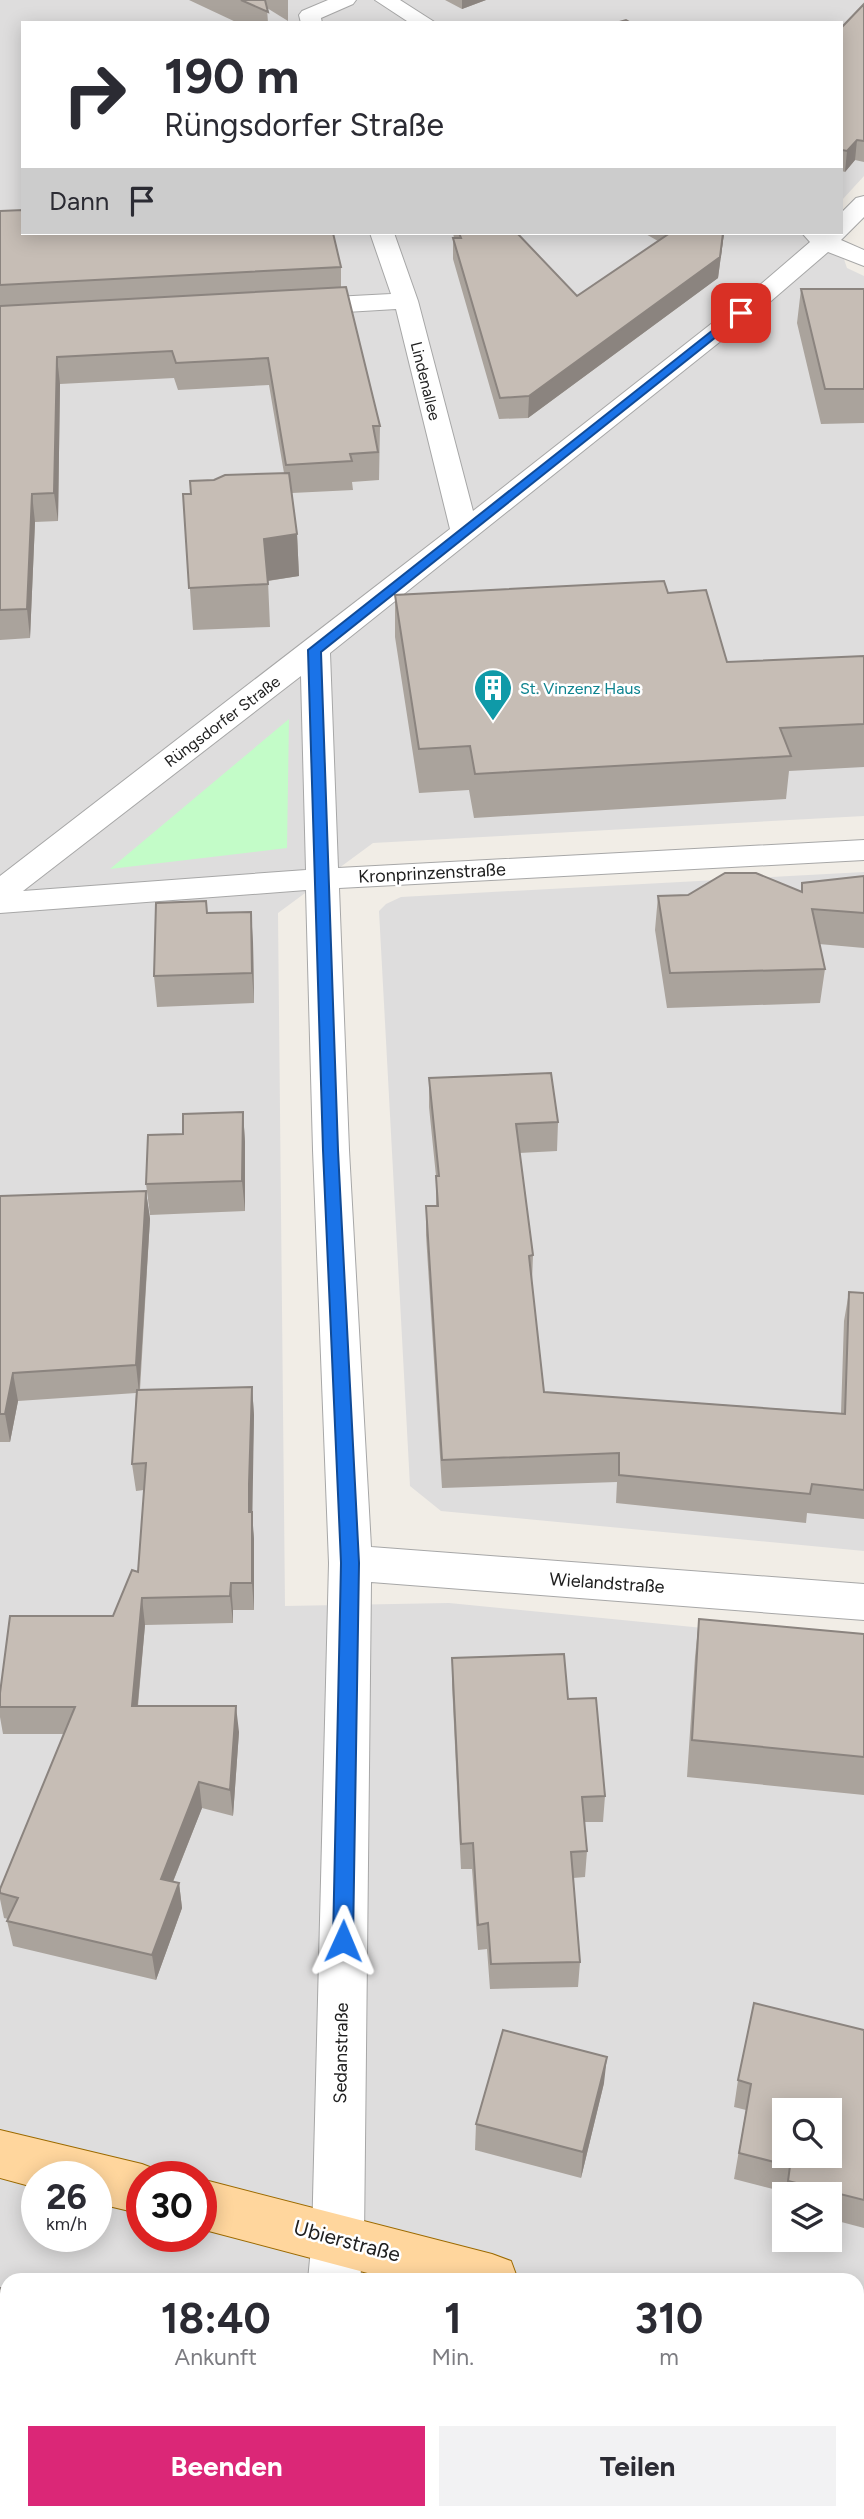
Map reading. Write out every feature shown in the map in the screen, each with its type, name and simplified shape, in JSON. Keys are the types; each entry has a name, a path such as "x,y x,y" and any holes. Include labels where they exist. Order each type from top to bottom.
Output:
{"main road":[{"path":"0,2154 29,2161"},
{"name":"Ubierstraße","path":"217,2211 336,2259 440,2273"}],"street":[{"path":"311,21 309,15 346,0"},
{"path":"385,0 422,21"},
{"name":"Rüngsdorfer Straße","path":"843,221 864,203"},
{"name":"Lindenallee","path":"384,235 406,302 464,530"},
{"name":"Rüngsdorfer Straße","path":"0,892 314,650 762,296 827,235"},
{"path":"832,235 864,259"},
{"path":"270,309 406,302"},
{"name":"Sedanstraße","path":"314,650 331,1150 350,1563 336,2259"},
{"name":"Kronprinzenstraße","path":"0,903 322,879 864,850"},
{"name":"Wielandstraße","path":"350,1563 864,1602"}],"shaded area":[{"path":"0,0 864,0 864,176 843,199 843,21 21,21 21,235 836,235 847,268 864,276 864,816 373,843 278,913 285,1606 449,1603 864,1644 864,2273 0,2273"},
{"path":"864,872 864,1551 441,1511 410,1486 379,911 386,904 401,897"}],"green space":[{"path":"289,719 287,848 110,869"}],"building":[{"path":"241,0 265,0 268,12"},
{"path":"864,4 864,141 857,140 847,151 843,150 843,26"},
{"path":"21,210 21,235 333,235 341,267 0,285 0,211"},
{"path":"460,235 519,235 577,296 667,235 723,235 720,257 529,396 500,398 453,238 461,238"},
{"path":"346,287 380,426 373,426 378,452 350,454 352,461 286,465 268,358 176,363 172,351 57,357 54,493 32,494 27,609 0,610 0,306"},
{"path":"801,289 864,289 864,389 825,389"},
{"path":"289,473 297,534 264,539 268,584 189,588 183,494 191,494 190,481 214,480 225,475"},
{"path":"664,581 668,593 706,590 727,662 864,656 864,724 780,728 791,756 475,774 470,746 419,749 395,595"},
{"path":"725,873 756,873 802,892 802,883 864,876 864,913 812,909 825,969 670,973 658,896 688,895"},
{"path":"206,901 207,913 251,912 252,973 154,976 156,903"},
{"path":"551,1073 558,1122 516,1124 533,1255 529,1256 544,1392 845,1414 849,1292 864,1293 864,1490 812,1484 810,1494 619,1475 619,1453 442,1460 426,1206 438,1206 436,1176 439,1176 429,1078"},
{"path":"243,1112 242,1181 146,1184 148,1135 183,1134 183,1114"},
{"path":"146,1191 136,1365 13,1373 5,1414 0,1414 0,1196"},
{"path":"252,1387 249,1512 252,1512 252,1583 231,1583 230,1596 142,1598 132,1706 236,1706 230,1790 199,1782 161,1879 179,1883 152,1955 7,1921 18,1898 0,1893 0,1889 75,1707 0,1707 10,1616 113,1616 132,1570 138,1572 146,1463 132,1464 137,1390"},
{"path":"699,1619 864,1634 864,1757 692,1740"},
{"path":"564,1654 568,1699 596,1698 605,1796 582,1797 587,1851 571,1852 580,1962 491,1964 488,1923 478,1925 473,1843 461,1844 452,1658"},
{"path":"754,2003 864,2030 864,2200 842,2194 842,2182 788,2181 790,2168 842,2168 842,2098 772,2098 772,2161 739,2153 751,2084 738,2080"},
{"path":"503,2030 607,2057 583,2152 476,2124"}],"place":[{"name":"St. Vinzenz Haus","path":"493,722"}],"route":[{"path":"343,1941 350,1563 331,1150 314,650 741,313"}]}
